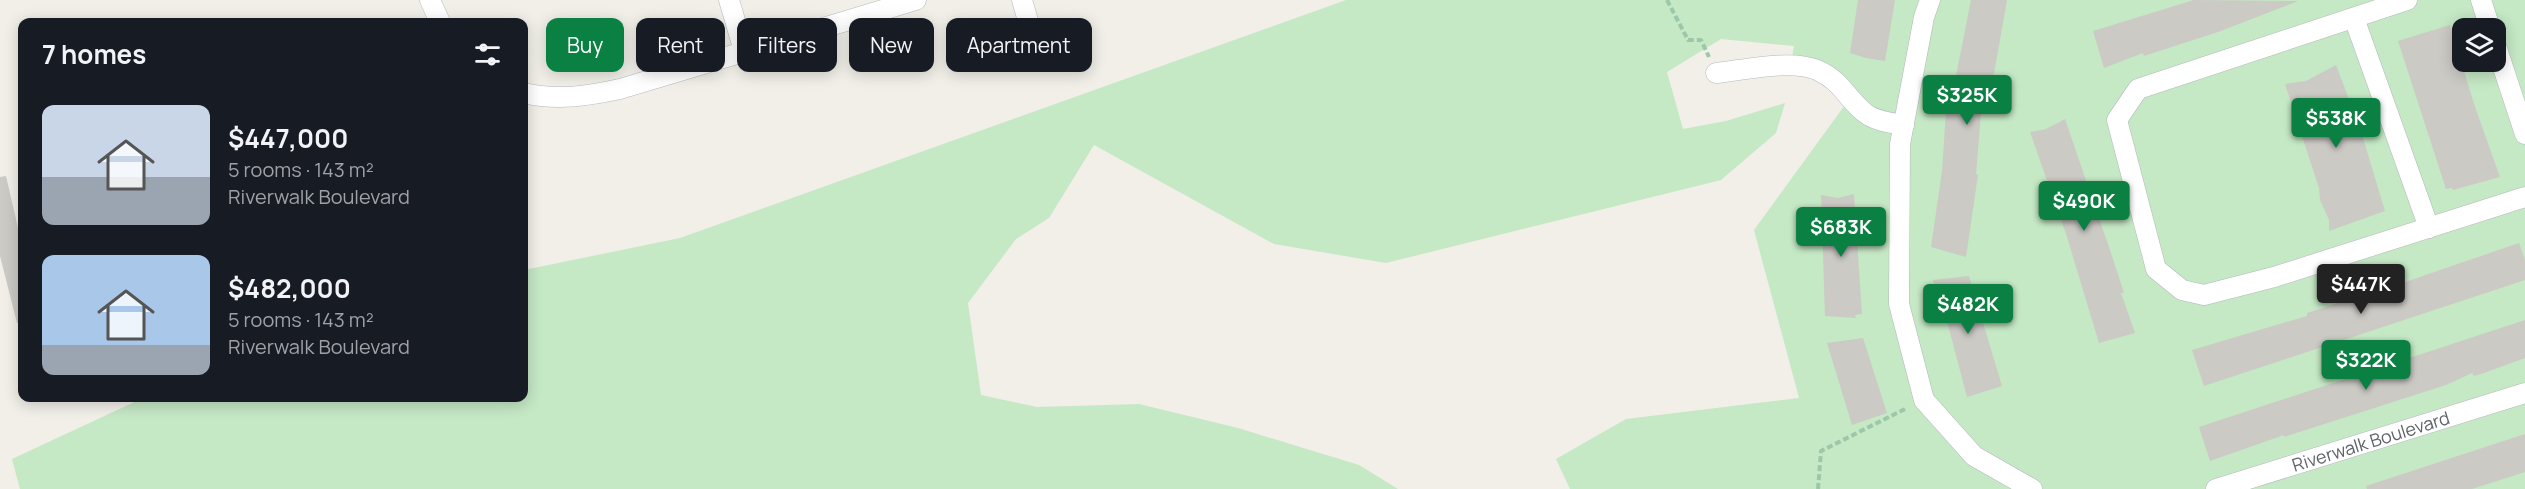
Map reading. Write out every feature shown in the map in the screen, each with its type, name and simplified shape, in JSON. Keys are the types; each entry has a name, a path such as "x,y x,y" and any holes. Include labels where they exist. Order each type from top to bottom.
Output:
{"street":[{"path":"430,0 438,18"},
{"path":"729,0 737,27"},
{"path":"837,23 916,0"},
{"path":"1022,0 1027,18"},
{"path":"1930,0 1924,17 1900,144 1899,304 1924,400 1974,456 2032,489"},
{"path":"2407,0 2138,89 2117,120 2156,269 2182,290 2204,296 2274,277 2525,197"},
{"path":"2481,0 2487,18"},
{"path":"2354,18 2429,228"},
{"path":"528,94 560,98 594,94 644,82 737,53"},
{"path":"1716,73 1790,65 1816,69 1839,83 1865,113 1883,121 1904,125"},
{"path":"2505,72 2525,134"},
{"name":"Riverwalk Boulevard","path":"2216,489 2525,393"}],"path":[{"path":"1667,0 1688,40 1701,40 1716,73"},
{"path":"1818,489 1821,451 1924,400"}],"green space":[{"path":"1346,0 2525,0 2525,489 1570,489 1556,459 1626,419 1799,398 1754,230 1850,98 1847,87 1837,72 1822,64 1792,57 1794,46 1721,39 1667,72 1683,129 1726,121 1785,103 1776,133 1721,180 1386,263 1274,244 1094,145 1049,218 1016,239 968,303 981,395 1037,407 1139,404 1238,428 1359,465 1398,489 20,489 12,459 134,402 528,402 528,269 680,238"}],"building":[{"path":"1858,0 1895,0 1885,61 1850,53"},
{"path":"1971,0 2007,0 1994,74 1984,114 1981,113 1976,174 1978,175 1966,257 1931,247 1942,171 1946,111 1951,101"},
{"path":"2194,0 2298,1 2218,32 2144,56 2143,53 2104,68 2093,31"},
{"path":"2450,25 2452,72 2464,72 2500,177 2453,190 2452,188 2446,189 2398,41"},
{"path":"2336,65 2360,128 2385,211 2329,231 2329,220 2320,200 2319,188 2285,84 2306,81"},
{"path":"2065,119 2112,256 2124,293 2121,293 2135,333 2099,343 2067,237 2030,132 2046,129"},
{"path":"6,176 18,228 17,323 0,256 0,177"},
{"path":"1854,194 1862,314 1855,315 1856,318 1825,316 1821,195 1838,198"},
{"path":"2519,243 2525,260 2525,280 2204,386 2192,350 2307,316 2307,313 2344,301 2344,303"},
{"path":"1969,276 2002,386 1967,397 1947,321 1945,322 1933,280"},
{"path":"2525,320 2525,358 2474,376 2472,373 2446,385 2284,437 2284,435 2210,461 2199,427"},
{"path":"1863,338 1887,413 1852,425 1827,343"},
{"path":"2525,434 2525,472 2472,489 2367,489 2366,486"}]}
